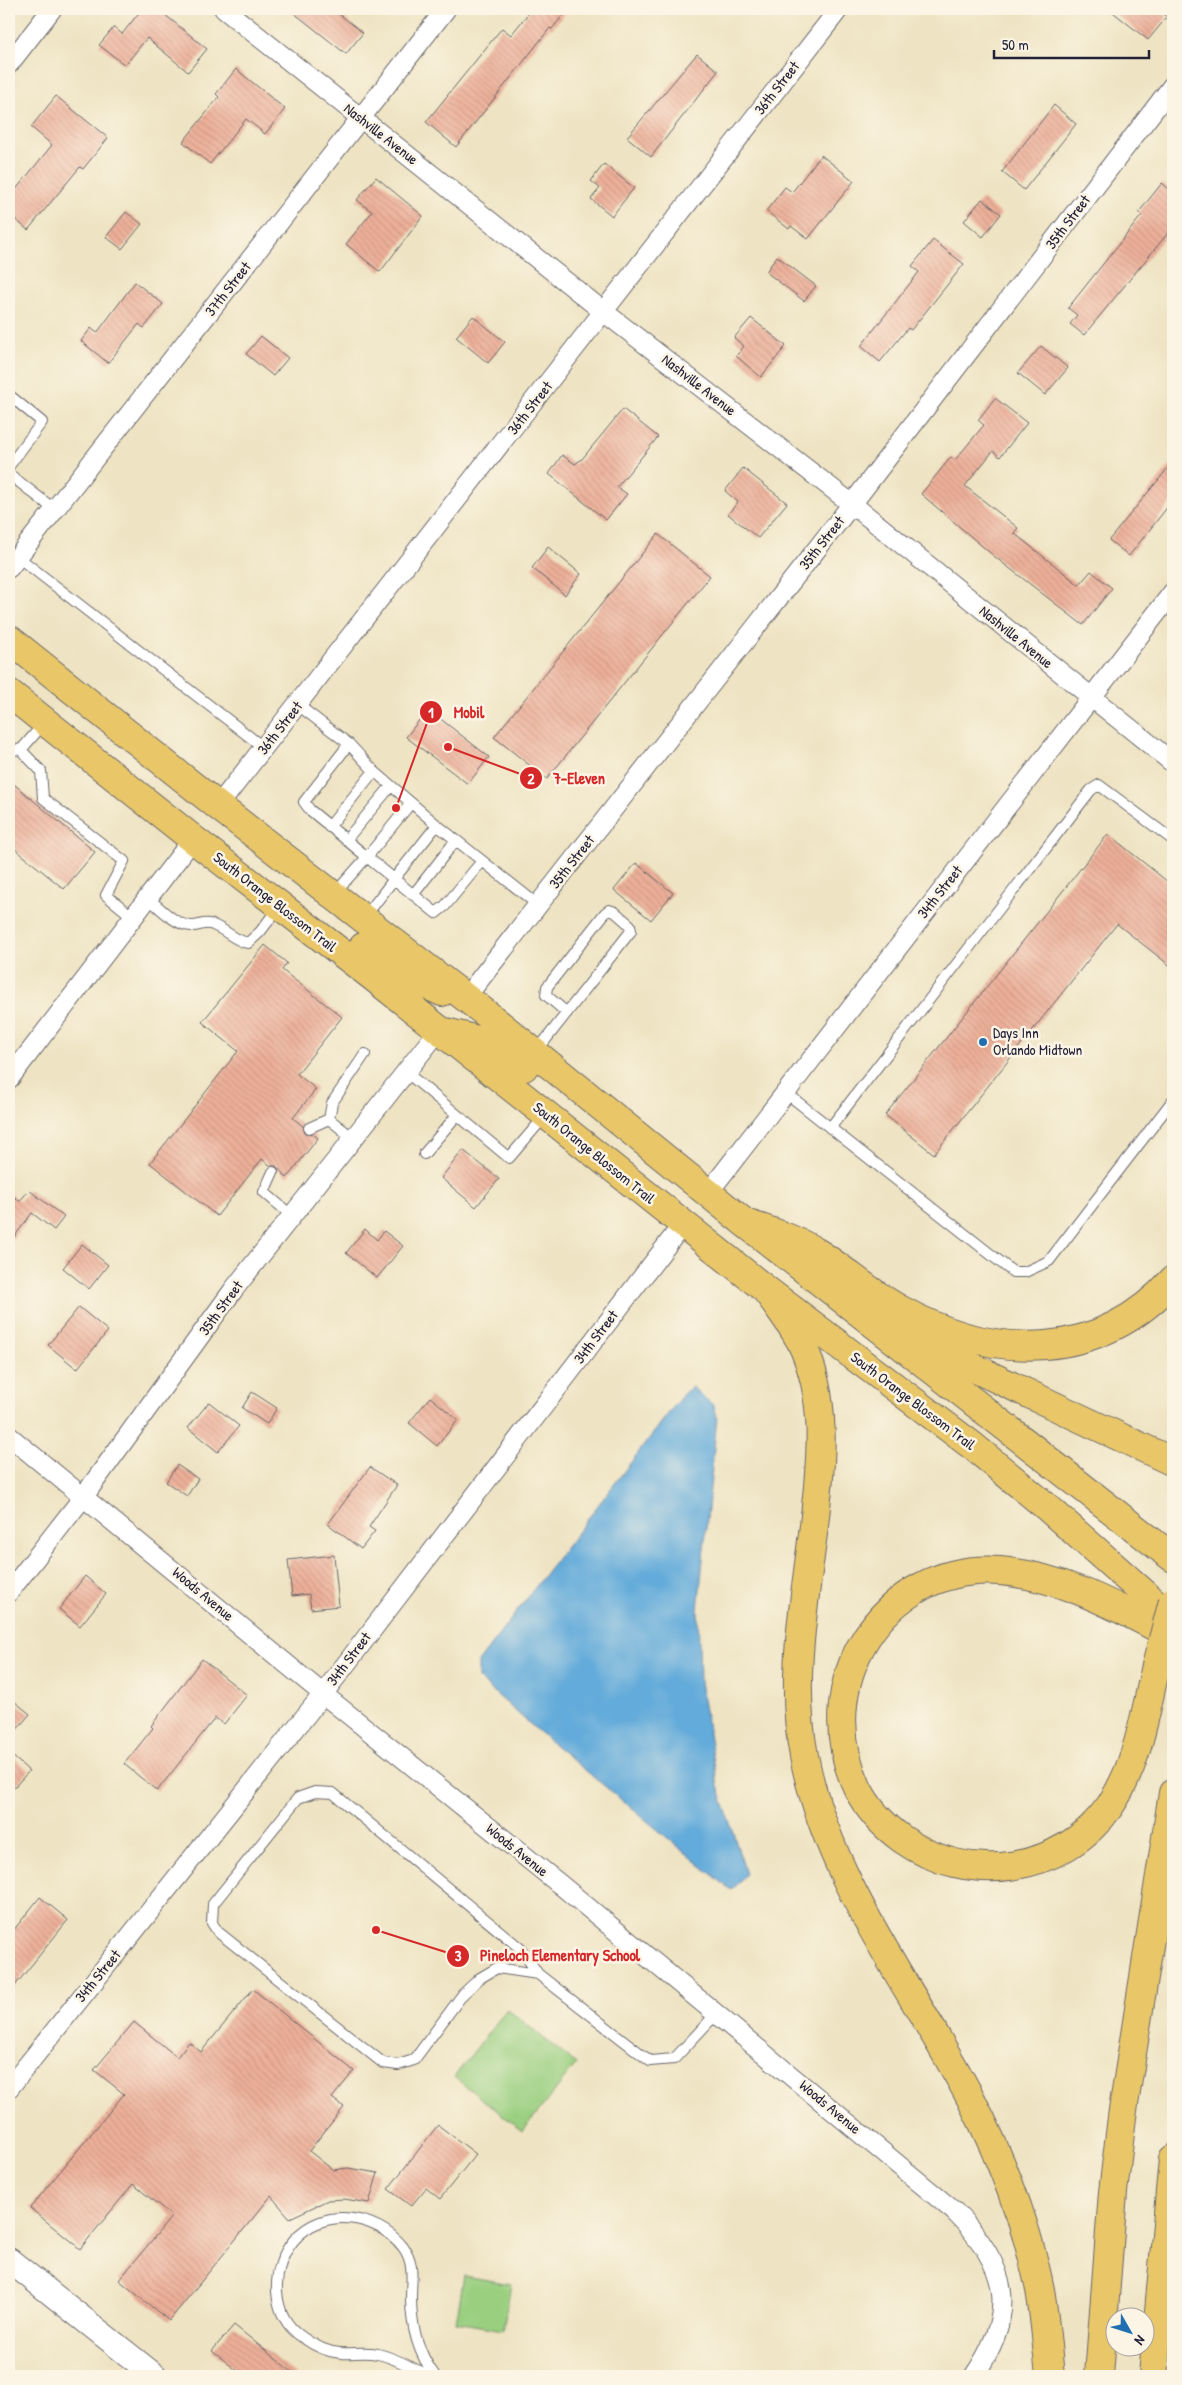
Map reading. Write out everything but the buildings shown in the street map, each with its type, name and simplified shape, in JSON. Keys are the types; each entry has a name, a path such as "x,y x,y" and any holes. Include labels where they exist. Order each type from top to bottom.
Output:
{"main road":[{"path":"9,639 218,806 466,997 745,1223 1173,1558"},
{"name":"South Orange Blossom Trail","path":"9,693 439,1030 765,1289 974,1447 1048,1508 1173,1619"},
{"path":"238,873 291,892 402,974 433,989 466,997"},
{"path":"439,1030 495,1044 645,1161 708,1193"},
{"path":"745,1223 787,1237 818,1253 862,1285 912,1316 954,1332 995,1344 1051,1346 1098,1334 1121,1324 1141,1311 1173,1280"},
{"path":"788,1255 936,1348 1173,1462"},
{"path":"765,1289 786,1317 801,1343 811,1370 821,1423 819,1478 797,1682 799,1724 814,1796 833,1851 850,1889 971,2099 1001,2164 1026,2232 1040,2290 1050,2376"},
{"path":"1173,1601 1156,1666 1134,1758 1116,1796 1097,1822 1082,1836 1065,1847 1038,1860 1010,1867 983,1868 955,1864 926,1854 901,1838 883,1823 863,1799 851,1774 843,1739 842,1720 844,1697 853,1662 875,1624 896,1604 925,1584 975,1571 1000,1571 1024,1575 1084,1592 1173,1636"},
{"path":"1099,2376 1113,2192 1130,2058 1173,1793"},
{"path":"1150,1929 1173,1848"},
{"path":"1153,2376 1173,2159"}],"street":[{"path":"9,64 52,9"},
{"name":"Nashville Avenue","path":"224,9 604,312 852,504 1173,763"},
{"name":"37th Street","path":"13,563 446,9"},
{"name":"36th Street","path":"218,806 839,9"},
{"name":"35th Street","path":"466,997 852,504 1173,85"},
{"name":"34th Street","path":"708,1193 1173,592"},
{"path":"9,1079 193,839"},
{"name":"35th Street","path":"9,1592 84,1496 234,1289 439,1030"},
{"name":"34th Street","path":"9,2088 323,1694 683,1224"},
{"name":"Woods Avenue","path":"9,1436 323,1694 717,2013 955,2212 976,2232 991,2255 1002,2284 1002,2312 998,2330 974,2376"},
{"path":"9,2260 155,2376"}],"lane":[{"path":"9,395 42,422 9,466"},
{"path":"9,474 55,510"},
{"path":"13,563 264,748"},
{"path":"298,705 349,744 374,771 437,825 538,905"},
{"path":"21,750 45,722"},
{"path":"349,744 304,802 310,810 436,913 446,906 482,861"},
{"path":"9,749 21,750 41,771 43,798 124,861 106,895 133,917"},
{"path":"329,826 374,771"},
{"path":"830,1128 1091,790 1099,785 1173,840"},
{"path":"346,840 391,786"},
{"path":"334,895 411,803"},
{"path":"364,918 437,825"},
{"path":"413,895 456,840"},
{"path":"148,898 181,924 192,927 205,922 215,925 241,942 248,943 260,932 280,906"},
{"path":"535,1053 631,930 630,925 615,912 609,910 605,913 547,987 546,994 566,1013"},
{"path":"330,1119 332,1103 365,1054"},
{"path":"406,1072 510,1158 546,1115"},
{"path":"785,1092 1013,1272 1025,1272 1048,1261 1173,1100"},
{"path":"424,1154 457,1115"},
{"path":"309,1128 330,1119"},
{"path":"330,1119 353,1138"},
{"path":"273,1172 264,1192 292,1216"},
{"path":"538,1974 497,1968 480,1978 463,1994 414,2060 398,2064 383,2063 218,1932 212,1923 213,1904 298,1798 315,1792 333,1794 521,1949 538,1974 650,2060 674,2059 717,2013"},
{"path":"430,2376 392,2358 377,2354 339,2353 317,2346 300,2336 288,2324 281,2311 275,2291 278,2273 294,2240 325,2220 340,2217 370,2222 387,2231 404,2248 411,2263 412,2322 419,2351 435,2376"}],"green space":[{"path":"507,2009 576,2064 523,2131 454,2077"},
{"path":"464,2276 511,2284 503,2330 456,2322"}],"water":[{"path":"692,1387 714,1406 717,1417 698,1610 700,1682 718,1785 746,1874 731,1890 540,1733 478,1678 478,1662 684,1393"}],"place":[{"name":"7-Eleven","path":"448,747"},
{"name":"Mobil","path":"396,808"},
{"name":"Days Inn Orlando Midtown","path":"983,1042"},
{"name":"Pineloch Elementary School","path":"376,1930"}]}
